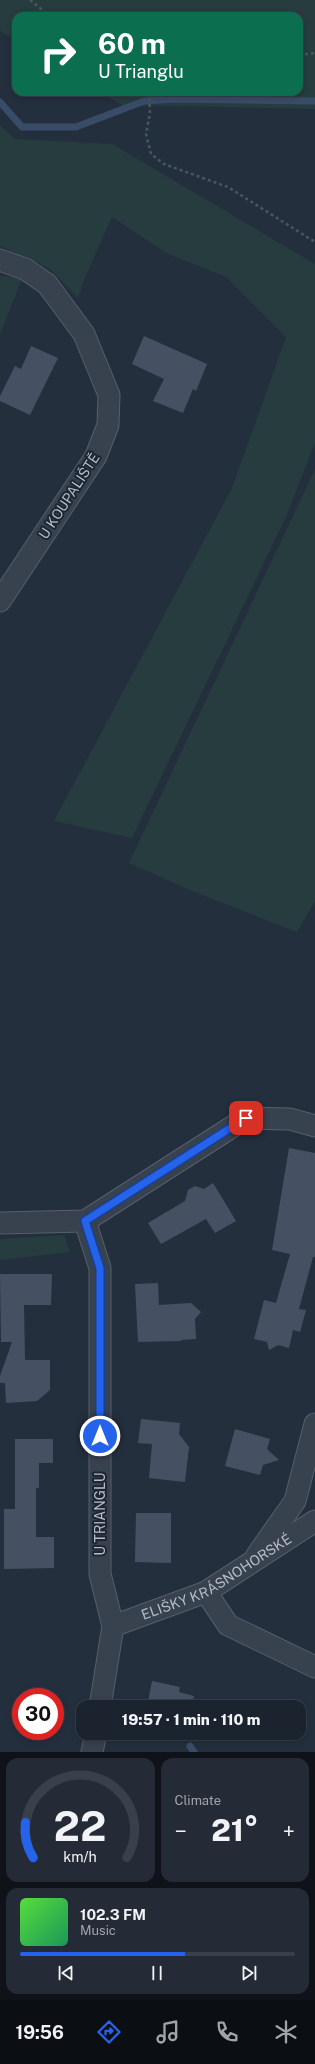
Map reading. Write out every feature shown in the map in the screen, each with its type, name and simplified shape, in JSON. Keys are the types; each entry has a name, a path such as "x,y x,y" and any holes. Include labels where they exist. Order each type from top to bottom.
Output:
{"street":[{"name":"U KOUPALIŠTĚ","path":"0,260 25,269 47,284 84,334 109,395 108,425 96,456 0,601"},
{"path":"0,1223 85,1221 246,1118 290,1119 315,1126"},
{"name":"U TRIANGLU","path":"85,1221 100,1268 100,1574 113,1626 101,1700"},
{"path":"250,1565 295,1501 315,1424"},
{"name":"ELIŠKY KRÁSNOHORSKÉ","path":"113,1626 206,1592 250,1565 315,1521"},
{"path":"206,1592 228,1624 315,1668"},
{"path":"92,1752 95,1740"}],"path":[{"path":"30,0 45,12"},
{"path":"303,54 315,53"},
{"path":"149,96 150,113 146,134 151,154 164,164 228,187 315,242"}],"green space":[{"path":"0,0 315,0 315,109 122,105 107,96 303,96 303,12 12,12 12,38 0,31"},
{"path":"0,125 15,139 112,144 315,264 315,443 286,517 132,838 54,821 232,488 286,337 226,277 168,254 112,217 84,280 78,298 49,268 0,246"},
{"path":"0,276 22,278 0,335"},
{"path":"315,469 315,901 297,932 192,891 129,863"},
{"path":"64,1235 70,1252 0,1260 0,1239"}],"building":[{"path":"144,336 207,364 196,391 193,389 183,413 153,401 164,379 132,364"},
{"path":"31,346 58,358 30,415 0,401 0,396 15,366 21,369"},
{"path":"289,1148 315,1153 315,1257 313,1257 299,1309 306,1310 300,1332 293,1330 289,1348 278,1345 269,1350 267,1342 254,1339 264,1300 276,1303 290,1254 272,1250"},
{"path":"213,1183 236,1221 215,1233 206,1219 161,1244 148,1223 185,1201 188,1190 195,1186 204,1189"},
{"path":"0,1274 52,1274 51,1305 24,1305 25,1360 50,1360 50,1390 37,1401 6,1403 5,1383 0,1383 0,1376 12,1342 1,1342"},
{"path":"158,1283 159,1305 191,1303 201,1312 195,1319 196,1339 181,1341 138,1342 135,1284"},
{"path":"141,1419 180,1423 179,1434 189,1447 185,1482 149,1478 152,1444 138,1443"},
{"path":"235,1429 270,1439 267,1449 279,1460 263,1465 260,1475 225,1466"},
{"path":"15,1439 53,1439 53,1463 39,1463 39,1488 36,1488 36,1537 54,1537 54,1568 4,1569 4,1509 15,1509"},
{"path":"136,1513 171,1513 171,1563 135,1562"},
{"path":"152,1681 180,1687 179,1692 194,1696 193,1700 148,1700"}],"waterway":[{"path":"0,102 22,127 76,127 144,101 174,99 315,101"},
{"path":"190,1746 194,1752"}],"route":[{"path":"100,1436 100,1268 85,1221 246,1118"}]}
